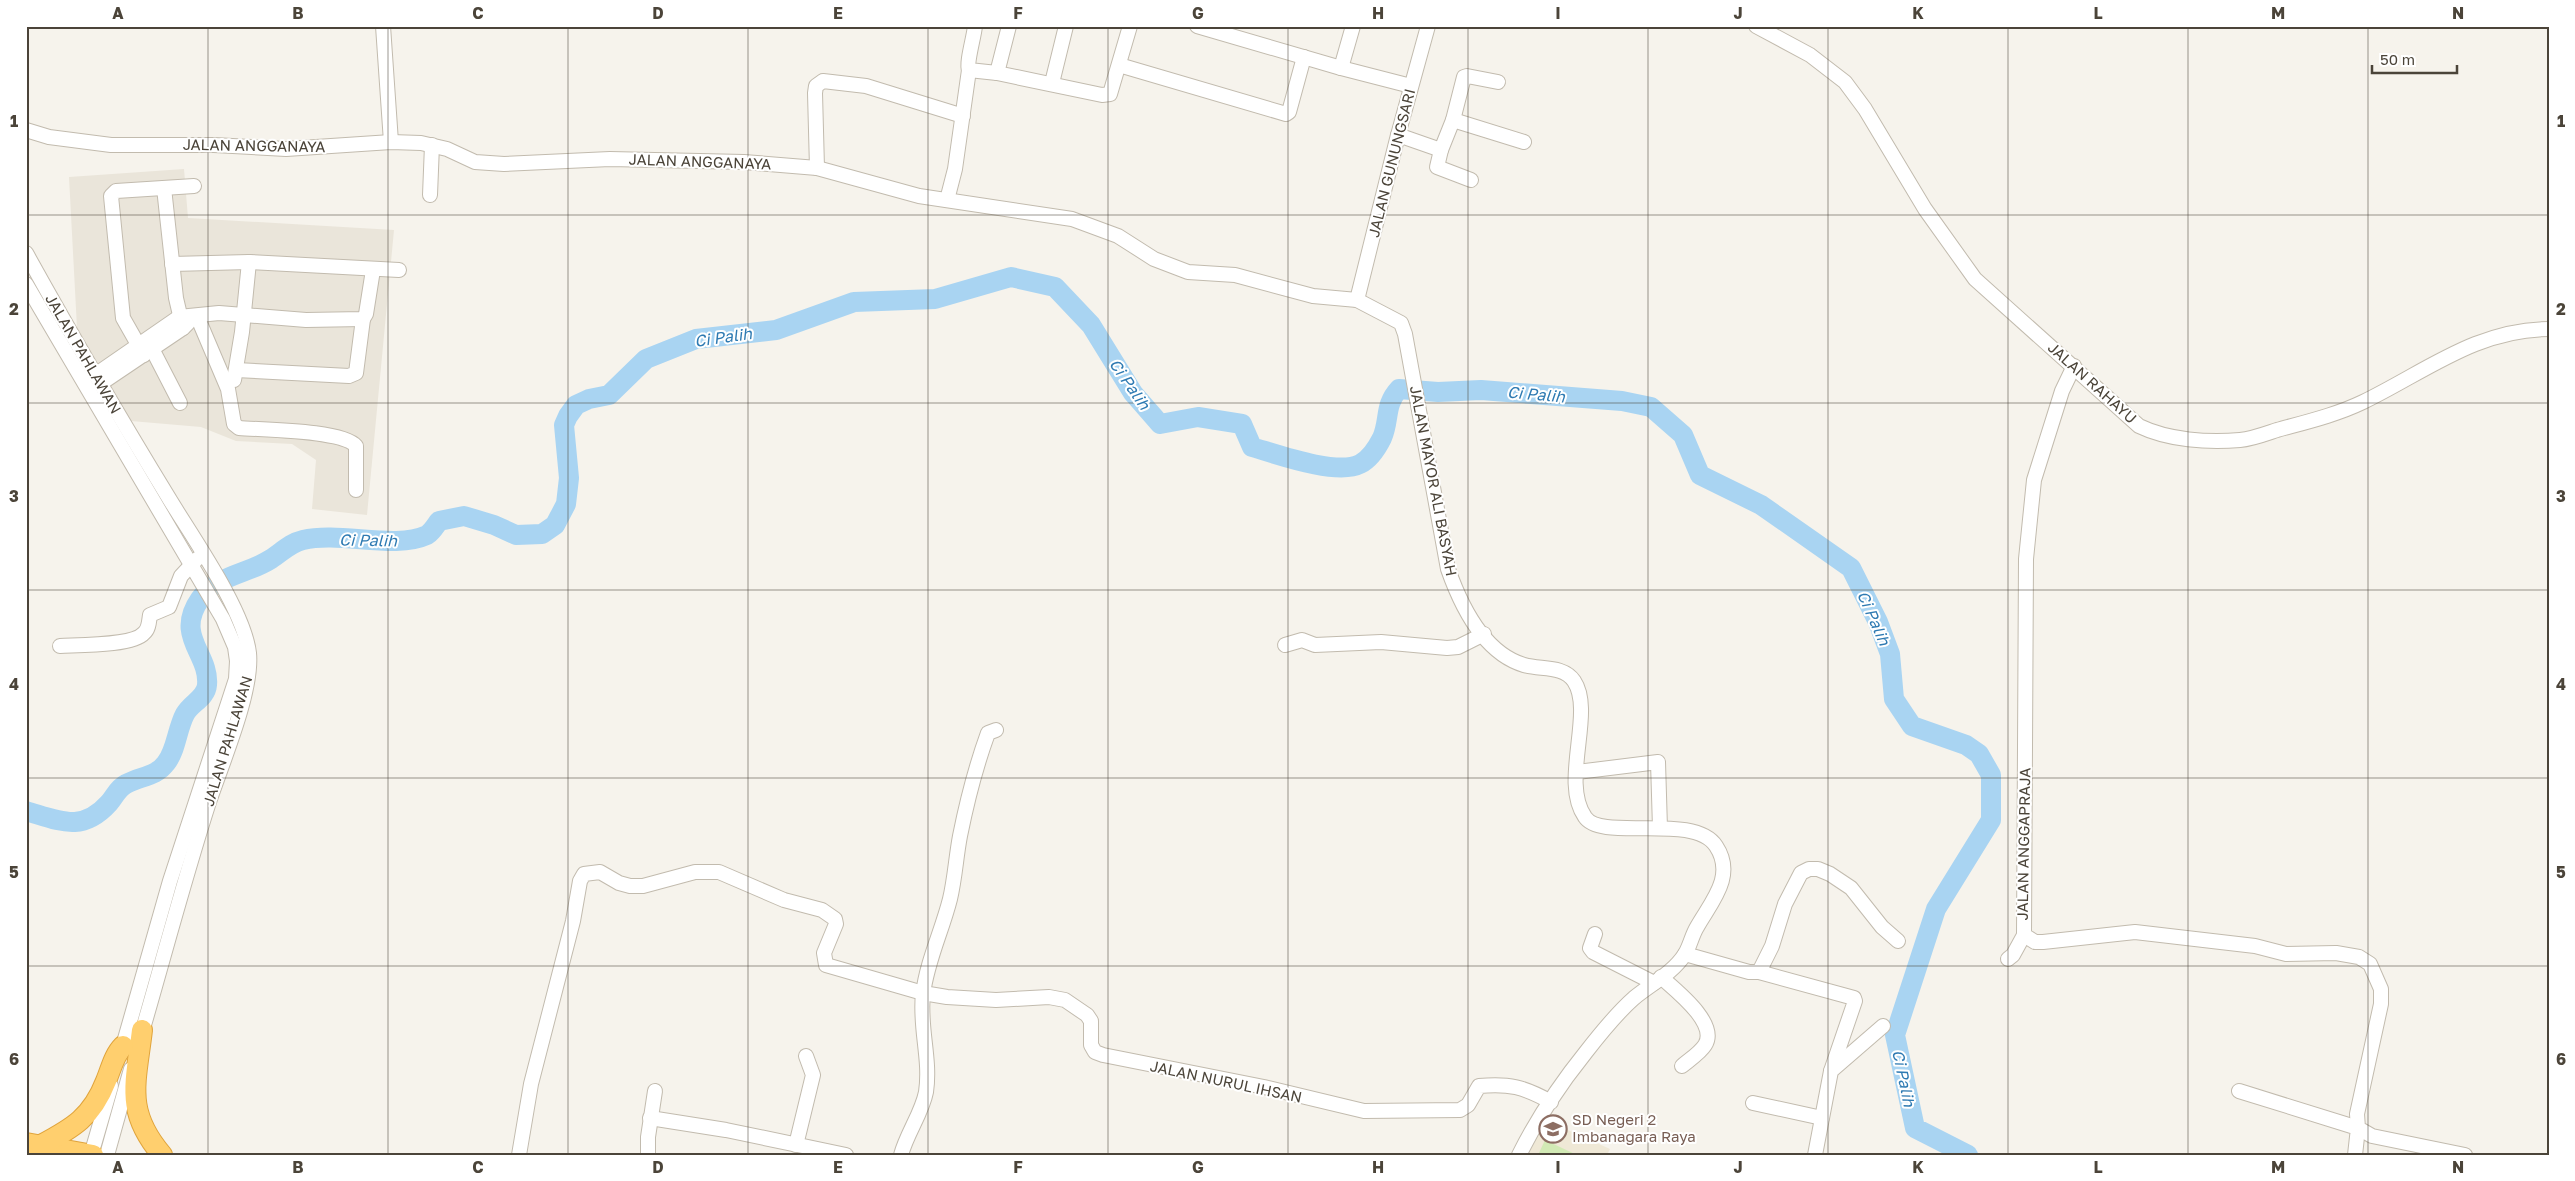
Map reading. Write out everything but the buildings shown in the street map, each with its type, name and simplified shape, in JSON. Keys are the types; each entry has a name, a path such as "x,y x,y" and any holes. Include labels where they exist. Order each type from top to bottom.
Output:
{"highway":[{"path":"142,1030 135,1110 145,1131 162,1155"},
{"path":"33,1144 65,1132 92,1110 100,1096 115,1057 123,1046"},
{"path":"33,1144 92,1155"}],"street":[{"path":"383,26 392,142"},
{"path":"947,200 955,169 969,70 967,65 969,54 973,50 975,26"},
{"path":"997,74 1008,26"},
{"path":"1052,83 1066,26"},
{"path":"969,70 1052,83 1102,95 1110,94 1130,26"},
{"path":"1197,26 1341,68 1411,86"},
{"path":"1341,68 1353,26"},
{"name":"JALAN GUNUNGSARI","path":"1357,300 1428,26"},
{"name":"JALAN RAHAYU","path":"1756,26 1810,56 1845,82 1865,109 1925,209 1970,273 1989,294 2074,366 2139,426 2151,432 2216,441 2241,440 2330,415 2354,406 2460,350 2508,331 2549,329"},
{"path":"1119,65 1286,114 1289,112 1294,97 1304,57"},
{"path":"1471,180 1437,168 1441,150 1453,120 1464,78 1466,76 1498,82"},
{"path":"817,168 815,93 816,86 822,81 866,86 963,116"},
{"path":"1453,120 1524,142"},
{"name":"JALAN ANGGANAYA","path":"26,130 49,137 111,145 214,145 286,149 392,142 432,145 482,163 520,164 610,159 744,162 817,168 902,193 1072,219 1118,236 1154,260 1188,272 1235,275 1312,296 1357,300"},
{"path":"1398,136 1441,150"},
{"path":"430,195 432,145"},
{"path":"180,403 145,348 123,318 111,196 116,191 194,186"},
{"path":"164,188 172,264 181,323"},
{"name":"JALAN PAHLAWAN","path":"26,252 56,322"},
{"path":"172,264 249,262 399,270"},
{"path":"229,397 236,370 244,316 249,262"},
{"path":"236,370 349,376 356,373 363,320 373,270"},
{"name":"JALAN PAHLAWAN","path":"26,284 56,322 95,381 204,556 231,603 245,634 249,652 248,687 233,711 143,970 92,1155"},
{"name":"JALAN MAYOR ALI BASYAH","path":"1357,300 1401,323 1418,399 1448,569 1459,599 1493,646 1510,659 1526,666 1560,670 1570,674 1576,683 1580,697 1575,788 1579,806 1586,820 1592,824 1618,828 1688,830 1701,834 1713,843 1722,858 1724,869 1722,884 1715,899 1696,928 1685,954 1632,1000 1586,1052 1550,1102 1519,1155"},
{"path":"95,381 181,323 195,316 219,313 306,320 363,320"},
{"path":"195,316 221,371 229,397 234,424 240,428 320,434 352,441 356,446 356,490"},
{"name":"JALAN ANGGAPRAJA","path":"2074,366 2062,391 2036,475 2026,559 2024,935 2028,939 2043,942 2135,932 2152,933 2255,946 2286,954 2336,953 2359,958 2370,964 2377,976 2381,989 2381,1004 2357,1114 2358,1128 2355,1155"},
{"name":"JALAN PAHLAWAN","path":"95,381 232,636 237,661 233,711"},
{"path":"60,646 128,641 140,637 146,632 150,615 169,607 181,576 194,568 204,556"},
{"path":"1285,645 1302,640 1315,645 1381,642 1447,648 1458,647 1484,634"},
{"path":"901,1155 926,1093 928,1073 922,1039 923,993 930,964 944,926 952,892 960,836 977,767 988,734 996,730"},
{"path":"1577,772 1658,762 1660,828"},
{"name":"JALAN PAHLAWAN","path":"107,1155 202,803"},
{"path":"1759,972 1772,946 1784,904 1801,873 1809,869 1830,874 1851,888 1882,927 1898,941"},
{"path":"518,1155 531,1084 573,921 580,881 584,874 600,872 620,883 636,886 656,884 695,872 719,872 784,900 822,910 835,919 836,924 824,953 826,965 923,993"},
{"path":"1596,934 1590,948 1593,952 1657,980 1697,1009 1707,1035 1704,1045 1682,1066"},
{"path":"2008,959 2013,955 2024,935"},
{"path":"1685,954 1748,972 1759,972 1851,996 1855,1001 1831,1071 1815,1155"},
{"name":"JALAN NURUL IHSAN","path":"923,993 971,999 1049,997 1065,1000 1087,1015 1091,1021 1091,1045 1094,1052 1364,1111 1460,1110 1468,1105 1479,1086 1508,1084 1532,1091 1550,1102"},
{"path":"1831,1071 1883,1026"},
{"path":"1847,1027 1858,1031 1866,1041"},
{"path":"796,1145 813,1075 806,1056"},
{"path":"648,1155 650,1118 655,1091"},
{"path":"2239,1091 2358,1128 2372,1136 2465,1155"},
{"path":"1753,1103 1822,1118"},
{"path":"650,1118 726,1130 846,1155"}],"shaded area":[{"path":"184,169 188,218 394,230 367,515 312,509 316,460 292,444 236,441 201,427 131,421 77,328 69,177"},
{"name":"SD Negeri 2 Imbanagara Raya","path":"1546,1120 1610,1149 1607,1155 1526,1155 1533,1139"}],"green space":[{"path":"1545,1140 1577,1155 1544,1155 1539,1153"}],"waterway":[{"name":"Ci Palih","path":"26,811 60,821 80,821 99,812 123,786 131,781 153,774 162,768 172,752 185,714 201,697 207,685 204,664 192,634 193,612 207,591 224,580 262,564 298,541 318,538 383,541 414,539 429,534 439,521 464,516 494,525 516,535 542,534 555,525 566,504 569,478 564,425 568,416 576,405 589,399 609,395 646,359 696,339 776,330 854,302 935,299 1011,277 1055,287 1091,325 1133,393 1160,424 1198,417 1242,424 1252,447 1306,463 1322,466 1350,467 1364,462 1378,446 1382,438 1391,401 1399,389 1438,392 1481,390 1622,401 1651,407 1683,435 1700,475 1761,505 1851,568 1878,622 1890,654 1894,699 1912,726 1966,745 1979,754 1991,775 1991,820 1936,909 1895,1035 1915,1128 1968,1155"}],"place":[{"name":"SD Negeri 2 Imbanagara Raya","path":"1553,1129"}]}
